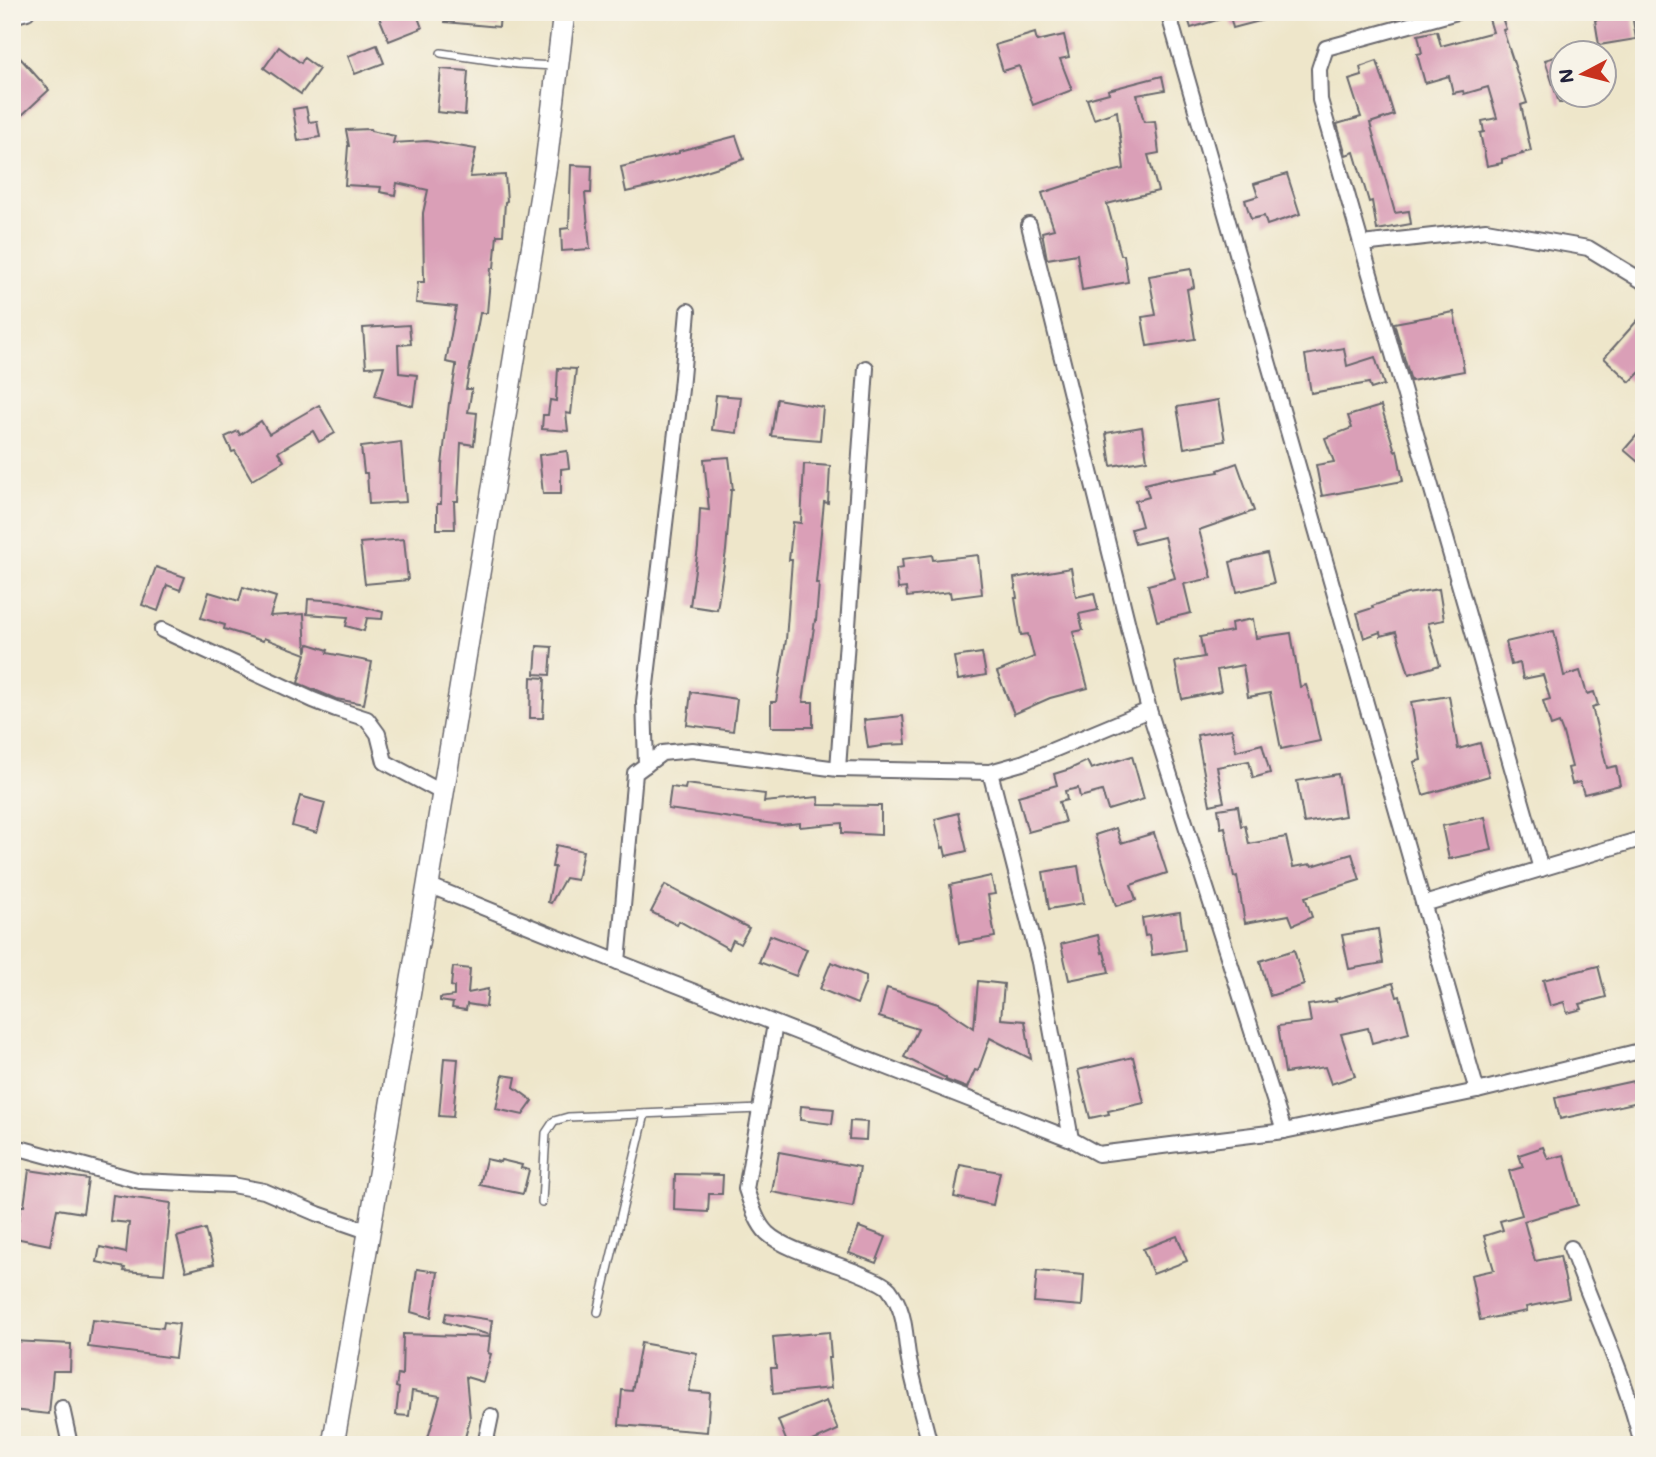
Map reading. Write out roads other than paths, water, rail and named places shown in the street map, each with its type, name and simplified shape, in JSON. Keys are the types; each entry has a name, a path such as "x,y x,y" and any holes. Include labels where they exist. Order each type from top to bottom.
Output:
{"main road":[{"path":"333,1445 544,177 564,12"}],"street":[{"path":"12,16 27,12"},
{"path":"1168,12 1477,1091"},
{"path":"1457,12 1326,48 1319,69 1320,100 1541,869"},
{"path":"1029,225 1149,710 1284,1131"},
{"path":"1362,244 1486,230 1588,248 1644,282"},
{"path":"646,765 644,702 688,312"},
{"path":"838,769 866,368"},
{"path":"162,630 313,700 368,719 378,734 385,762 443,793"},
{"path":"618,962 635,774 662,752 692,750 838,769 990,772 1022,763 1149,710"},
{"path":"990,772 1039,962 1070,1139"},
{"path":"1424,904 1644,838"},
{"path":"428,885 1070,1139 1098,1154 1284,1131 1477,1091 1644,1050"},
{"path":"775,1024 746,1189 751,1207 765,1232 777,1240 841,1265 887,1287 900,1308 905,1324 909,1358 930,1445"},
{"path":"12,1146 140,1181 232,1185 264,1191 370,1233"},
{"path":"1571,1248 1612,1350 1636,1417 1642,1445"},
{"path":"62,1408 70,1445"},
{"path":"485,1445 491,1416"}],"lane":[{"path":"441,53 517,64 558,66"},
{"path":"542,1202 547,1133 554,1121 568,1117 760,1109"},
{"path":"598,1312 645,1114"}]}
